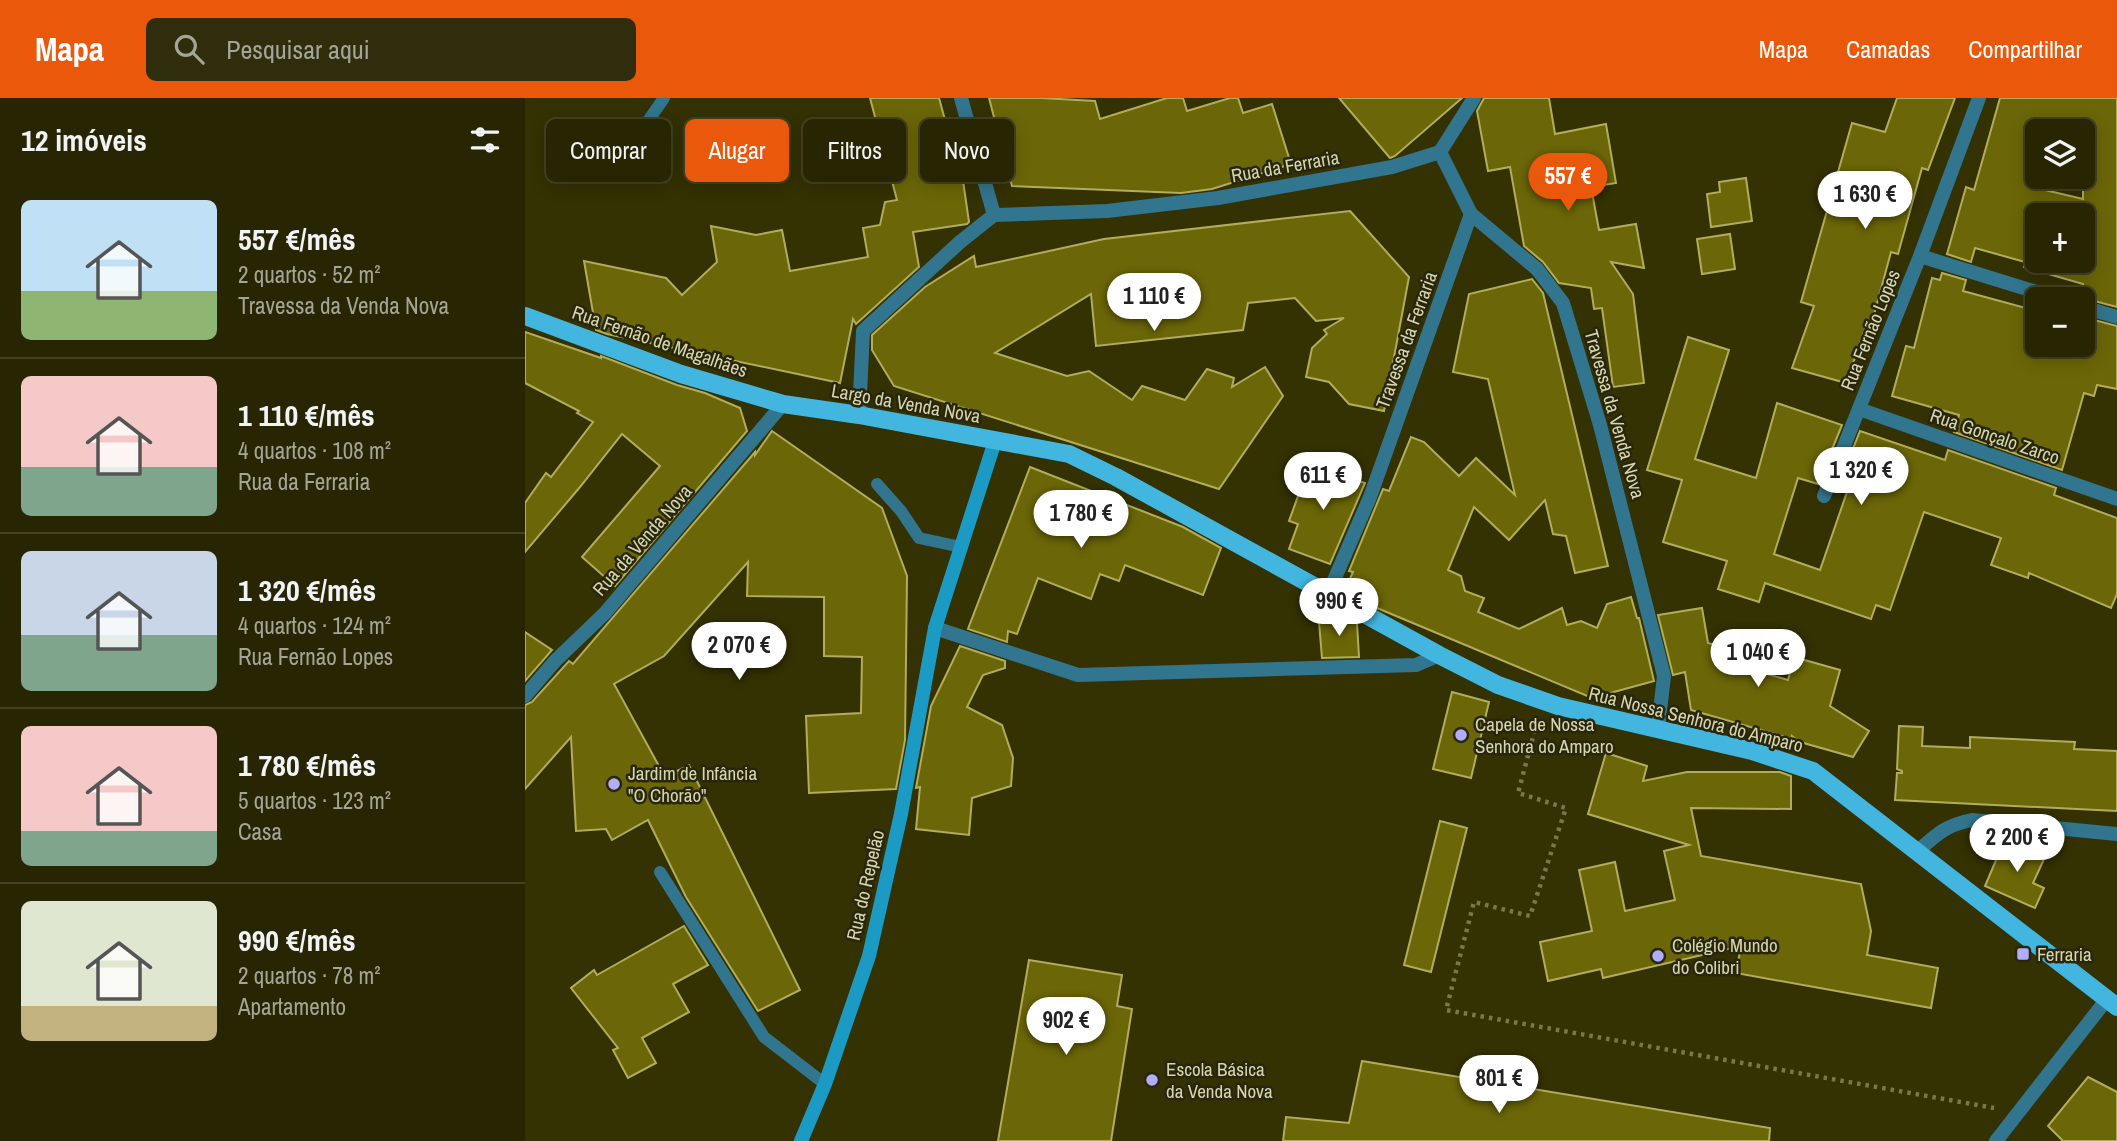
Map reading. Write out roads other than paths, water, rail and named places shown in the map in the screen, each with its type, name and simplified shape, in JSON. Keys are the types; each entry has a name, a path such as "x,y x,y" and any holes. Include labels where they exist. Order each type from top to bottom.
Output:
{"main road":[{"name":"Rua Fernão de Magalhães","path":"525,316 681,374 783,404"},
{"name":"Largo da Venda Nova","path":"783,404 859,415 995,441"},
{"name":"Rua Nossa Senhora do Amparo","path":"995,441 1069,454 1498,685 1557,706 1752,751 1814,771 2112,1003"}],"street":[{"path":"859,415 863,331 960,242 994,215 961,98"},
{"path":"1440,152 1474,98"},
{"name":"Rua Fernão Lopes","path":"1824,496 1920,256 1979,98"},
{"name":"Rua da Ferraria","path":"994,215 1107,211 1218,198 1392,167 1440,152"},
{"name":"Travessa da Venda Nova","path":"1440,152 1471,214 1537,269 1563,303 1600,425 1664,676 1658,728"},
{"name":"Travessa da Ferraria","path":"1328,594 1370,497 1471,214"},
{"path":"1920,256 2025,288"},
{"path":"2095,311 2117,317"},
{"name":"Rua da Venda Nova","path":"525,696 555,661 605,613 783,404"},
{"name":"Rua Gonçalo Zarco","path":"1859,409 2117,499"},
{"name":"Largo da Venda Nova","path":"935,628 995,441"},
{"path":"935,628 1078,675 1416,665 1439,655"},
{"name":"Rua do Repelão","path":"801,1141 825,1084 869,956 901,814 935,628"},
{"path":"1918,851 1943,829 1972,820 2117,834"},
{"path":"1996,1141 2112,1003"},
{"path":"807,1141 814,1112"}],"lane":[{"path":"649,119 664,98"},
{"path":"877,484 901,511 919,538 961,547"},
{"path":"660,872 764,1037 825,1084"}],"place":[{"name":"Capela de Nossa Senhora do Amparo","path":"1461,735"},
{"name":"Jardim de Infância \"O Chorão\"","path":"614,784"},
{"name":"Ferraria","path":"2023,954"},
{"name":"Colégio Mundo do Colibri","path":"1658,956"},
{"name":"Escola Básica da Venda Nova","path":"1152,1080"}]}
